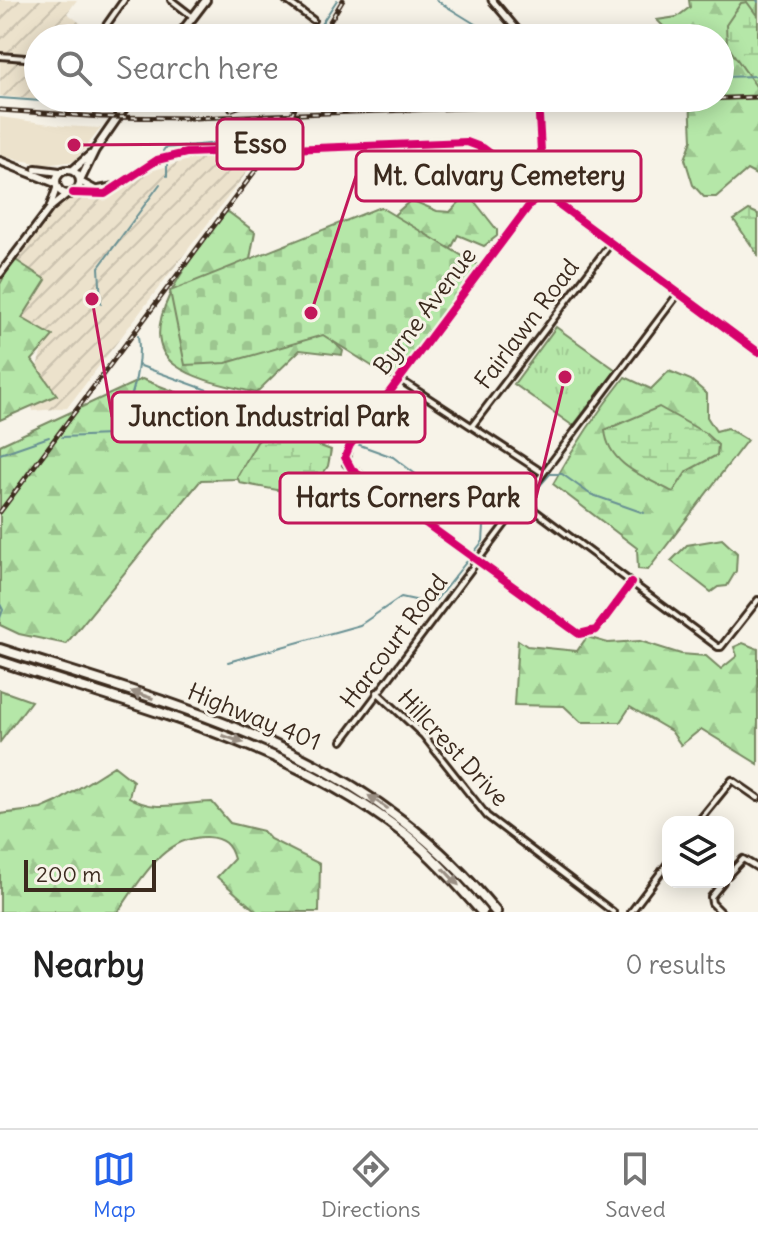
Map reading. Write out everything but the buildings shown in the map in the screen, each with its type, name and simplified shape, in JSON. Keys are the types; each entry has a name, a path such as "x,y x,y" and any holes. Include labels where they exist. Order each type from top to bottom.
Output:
{"highway":[{"name":"Highway 401","path":"0,649 244,730 317,764 416,831 468,880 496,912"},
{"name":"Highway 401","path":"0,661 239,741 322,778 407,836 482,912"}],"main road":[{"path":"188,24 206,0"},
{"path":"24,168 70,193 121,112"},
{"path":"0,161 24,168 62,172 73,170 95,150"},
{"path":"73,170 81,180"},
{"path":"56,185 62,172"}],"street":[{"path":"106,24 124,0"},
{"path":"171,0 193,17"},
{"path":"286,0 313,20"},
{"path":"492,0 512,24"},
{"path":"0,56 24,58"},
{"path":"538,112 543,183 540,191"},
{"path":"0,274 50,208 70,193 101,195 157,160 186,153 467,142 483,148 758,352"},
{"path":"533,185 540,167"},
{"path":"81,180 96,190 121,184"},
{"path":"50,208 56,185"},
{"name":"Byrne Avenue","path":"476,562 352,470 345,457 350,445 540,191"},
{"name":"Fairlawn Road","path":"472,426 610,244"},
{"name":"Harcourt Road","path":"342,741 678,294"},
{"path":"399,379 543,473"},
{"path":"522,501 718,647 758,600"},
{"path":"476,562 584,635 596,630 631,583"},
{"name":"Hillcrest Drive","path":"377,692 423,735 487,816 613,912"},
{"path":"703,816 732,780 758,798"},
{"path":"734,869 743,859 758,868"},
{"path":"631,912 662,871"},
{"path":"718,888 711,897 712,903 721,912"}],"shaded area":[{"path":"0,0 77,0 67,13 82,24 24,24 24,98 0,96"},
{"path":"0,117 101,128 75,161 46,165 0,156"},
{"path":"260,155 67,408 33,411 28,380 37,367 44,342 22,318 14,259 62,202 73,195 103,198 144,173 192,159"}],"green space":[{"path":"689,0 758,0 758,176 747,170 716,197 704,197 693,185 685,159 692,140 691,112 734,112 734,24 661,24 657,20 677,17 690,7"},
{"path":"747,2 758,17 758,89 734,55 734,24 727,24 741,3"},
{"path":"468,193 497,230 497,236 484,246 458,235 450,251 262,310 328,336 343,351 342,355 300,350 256,393 193,375 175,365 162,350 159,331 174,286 227,211 255,232 250,259 376,231 411,200 437,211 450,212"},
{"path":"380,207 481,267 397,382 323,335 226,363 185,365 170,291"},
{"path":"749,210 758,214 758,255 734,220"},
{"path":"14,259 46,280 22,318 53,336 32,360 57,395 0,420 0,284"},
{"path":"556,327 616,370 573,426 514,384"},
{"path":"669,371 691,380 707,394 707,417 716,431 727,428 747,440 648,570 638,569 637,548 553,484 587,429 625,377 651,389"},
{"path":"142,379 271,429 257,442 238,479 201,480 66,644 19,634 0,625 0,445"},
{"path":"659,407 705,433 718,445 717,455 687,471 673,492 620,461 608,442 605,430"},
{"path":"272,428 331,450 328,466 309,496 240,483 237,477 257,442"},
{"path":"722,539 737,553 736,571 727,586 711,592 671,561 687,545"},
{"path":"587,637 608,643 640,641 681,654 706,656 721,669 737,656 734,647 743,643 758,649 758,764 701,729 681,745 671,731 630,707 620,722 581,722 564,706 514,705 518,640 527,646 577,651"},
{"path":"0,690 31,701 0,742"},
{"path":"114,766 133,781 129,797 139,802 170,806 212,802 230,823 263,831 270,839 320,864 319,912 257,912 217,877 234,859 225,843 207,837 191,839 166,852 145,874 118,912 0,912 0,814 41,809"}],"waterway":[{"path":"321,24 337,0"},
{"path":"436,0 475,24"},
{"path":"734,77 758,76"},
{"path":"0,98 24,100"},
{"path":"163,151 165,148 220,143"},
{"path":"167,161 167,176"},
{"path":"101,303 99,267 160,184"},
{"path":"62,437 110,435 117,426 133,389 138,336"},
{"path":"138,365 393,457 484,526 505,522"},
{"path":"0,454 49,437"},
{"path":"516,513 550,474 562,474 590,494 644,513"},
{"path":"228,662 360,625 401,597 429,603 436,600 483,541 484,526"},
{"path":"0,604 3,610 0,618"}],"railway":[{"path":"328,24 343,0"},
{"path":"734,98 758,97"},
{"path":"0,110 24,112"},
{"path":"29,112 194,118 355,112"},
{"path":"0,512 267,155 293,112"}],"cycle path":[{"path":"539,112 543,187 350,445 345,457 352,470 579,634 596,630 631,583"},
{"path":"73,193 105,194 157,160 186,153 467,142 483,148 758,352"}],"place":[{"name":"Esso","path":"74,145"},
{"name":"Junction Industrial Park","path":"92,299"},
{"name":"Mt. Calvary Cemetery","path":"311,313"},
{"name":"Harts Corners Park","path":"565,377"}]}
